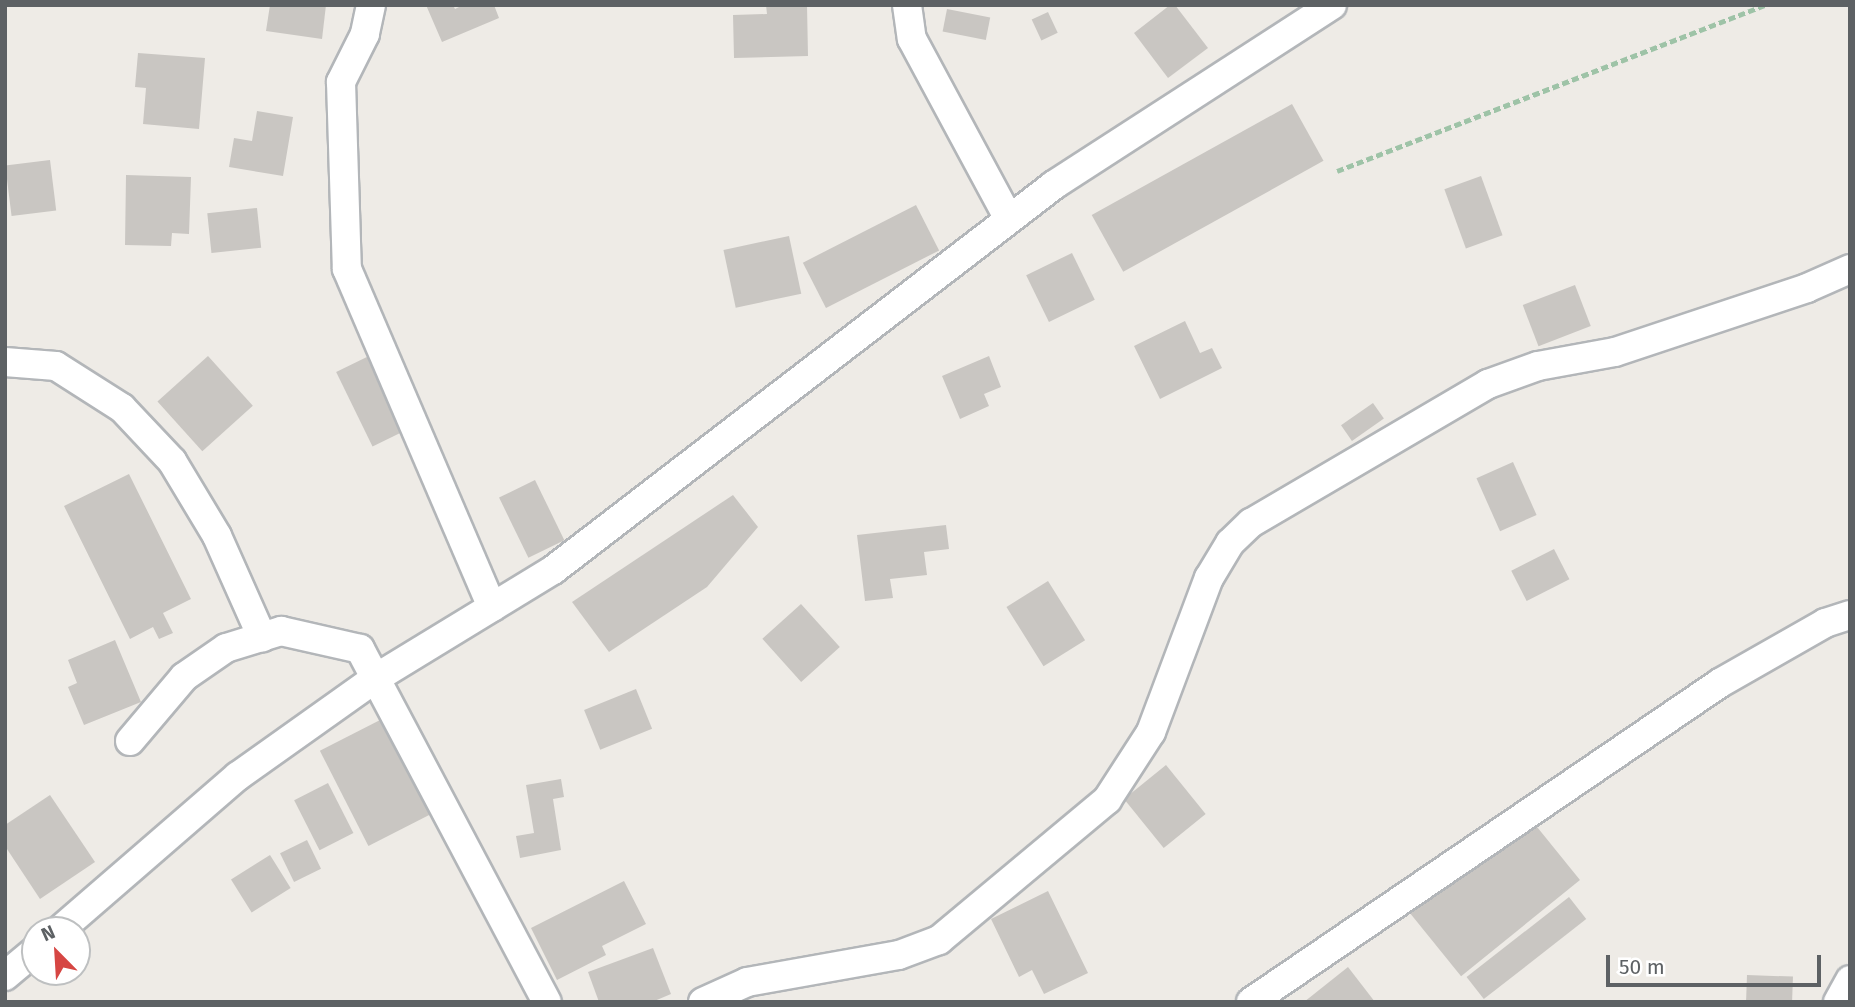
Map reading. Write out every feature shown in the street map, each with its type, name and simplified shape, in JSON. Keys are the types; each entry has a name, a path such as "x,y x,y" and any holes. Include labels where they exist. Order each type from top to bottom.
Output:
{"street":[{"path":"371,5 365,34 341,82 347,269 492,607"},
{"path":"907,5 912,39 1009,219"},
{"path":"76,916 238,776 376,678 553,570 1054,185 1332,5"},
{"path":"703,1002 747,982 899,955 939,940 1107,800 1150,732 1209,578 1230,543 1251,523 1488,384 1538,366 1615,352 1807,288 1850,269"},
{"path":"5,362 56,366 122,408 172,461 217,537 262,637"},
{"path":"1251,1002 1720,683 1825,623 1850,615"},
{"path":"130,741 184,677 226,648 281,631 360,649 547,1002"},
{"path":"5,976 21,963"},
{"path":"1838,1002 1850,979"}],"path":[{"path":"1337,171 1765,5"}],"building":[{"path":"270,5 326,5 322,39 266,31"},
{"path":"426,5 453,5 455,9 463,5 494,5 499,18 442,42"},
{"path":"766,5 807,5 808,56 734,58 733,15 767,14"},
{"path":"1170,5 1175,5 1208,48 1168,78 1134,33"},
{"path":"947,9 990,17 986,40 943,32"},
{"path":"1048,12 1058,33 1041,40 1032,20"},
{"path":"138,53 205,58 199,129 143,124 146,88 135,87"},
{"path":"1292,104 1324,161 1123,272 1092,215"},
{"path":"257,111 293,117 283,176 229,167 234,138 252,141"},
{"path":"50,160 56,211 12,216 5,165"},
{"path":"126,175 191,177 189,234 172,233 171,246 125,245"},
{"path":"1481,176 1503,235 1466,249 1444,189"},
{"path":"916,205 939,250 826,308 803,263"},
{"path":"257,208 261,248 211,253 207,213"},
{"path":"789,236 801,294 736,308 723,250"},
{"path":"1072,253 1095,300 1049,322 1026,275"},
{"path":"1575,285 1591,326 1538,346 1523,305"},
{"path":"1185,321 1200,353 1212,348 1222,368 1160,399 1134,346"},
{"path":"373,354 409,429 373,447 336,372"},
{"path":"208,356 253,406 202,451 157,402"},
{"path":"989,356 1001,387 984,394 989,406 960,419 942,376"},
{"path":"1373,403 1384,419 1352,441 1341,425"},
{"path":"1513,462 1537,515 1500,531 1476,478"},
{"path":"129,474 191,599 163,613 173,633 159,639 153,627 130,639 64,506"},
{"path":"535,480 564,540 528,558 499,498"},
{"path":"733,495 758,527 707,587 609,652 572,602"},
{"path":"946,525 949,549 924,552 927,575 890,579 893,598 865,601 857,535"},
{"path":"1554,549 1569,579 1527,601 1511,571"},
{"path":"1048,581 1085,640 1044,666 1006,607"},
{"path":"801,604 840,647 801,682 762,639"},
{"path":"115,640 141,702 84,725 68,687 77,683 68,660"},
{"path":"636,689 652,729 600,750 584,710"},
{"path":"384,718 433,813 368,846 320,751"},
{"path":"1166,765 1206,814 1164,848 1124,799"},
{"path":"561,779 564,797 553,799 561,850 520,858 516,836 534,833 526,785"},
{"path":"328,783 353,833 320,850 294,800"},
{"path":"50,795 95,862 40,899 5,846 5,825"},
{"path":"1529,817 1580,880 1461,976 1410,913"},
{"path":"307,840 321,869 294,882 280,853"},
{"path":"270,855 291,888 252,912 231,879"},
{"path":"624,881 646,924 602,946 606,955 557,980 531,928"},
{"path":"1048,891 1088,973 1044,994 1032,970 1019,977 991,919"},
{"path":"1569,897 1586,919 1484,999 1467,977"},
{"path":"653,948 671,994 652,1002 599,1002 588,972"},
{"path":"1348,967 1375,1002 1304,1002"},
{"path":"1747,975 1793,977 1792,1002 1746,1002"}]}
